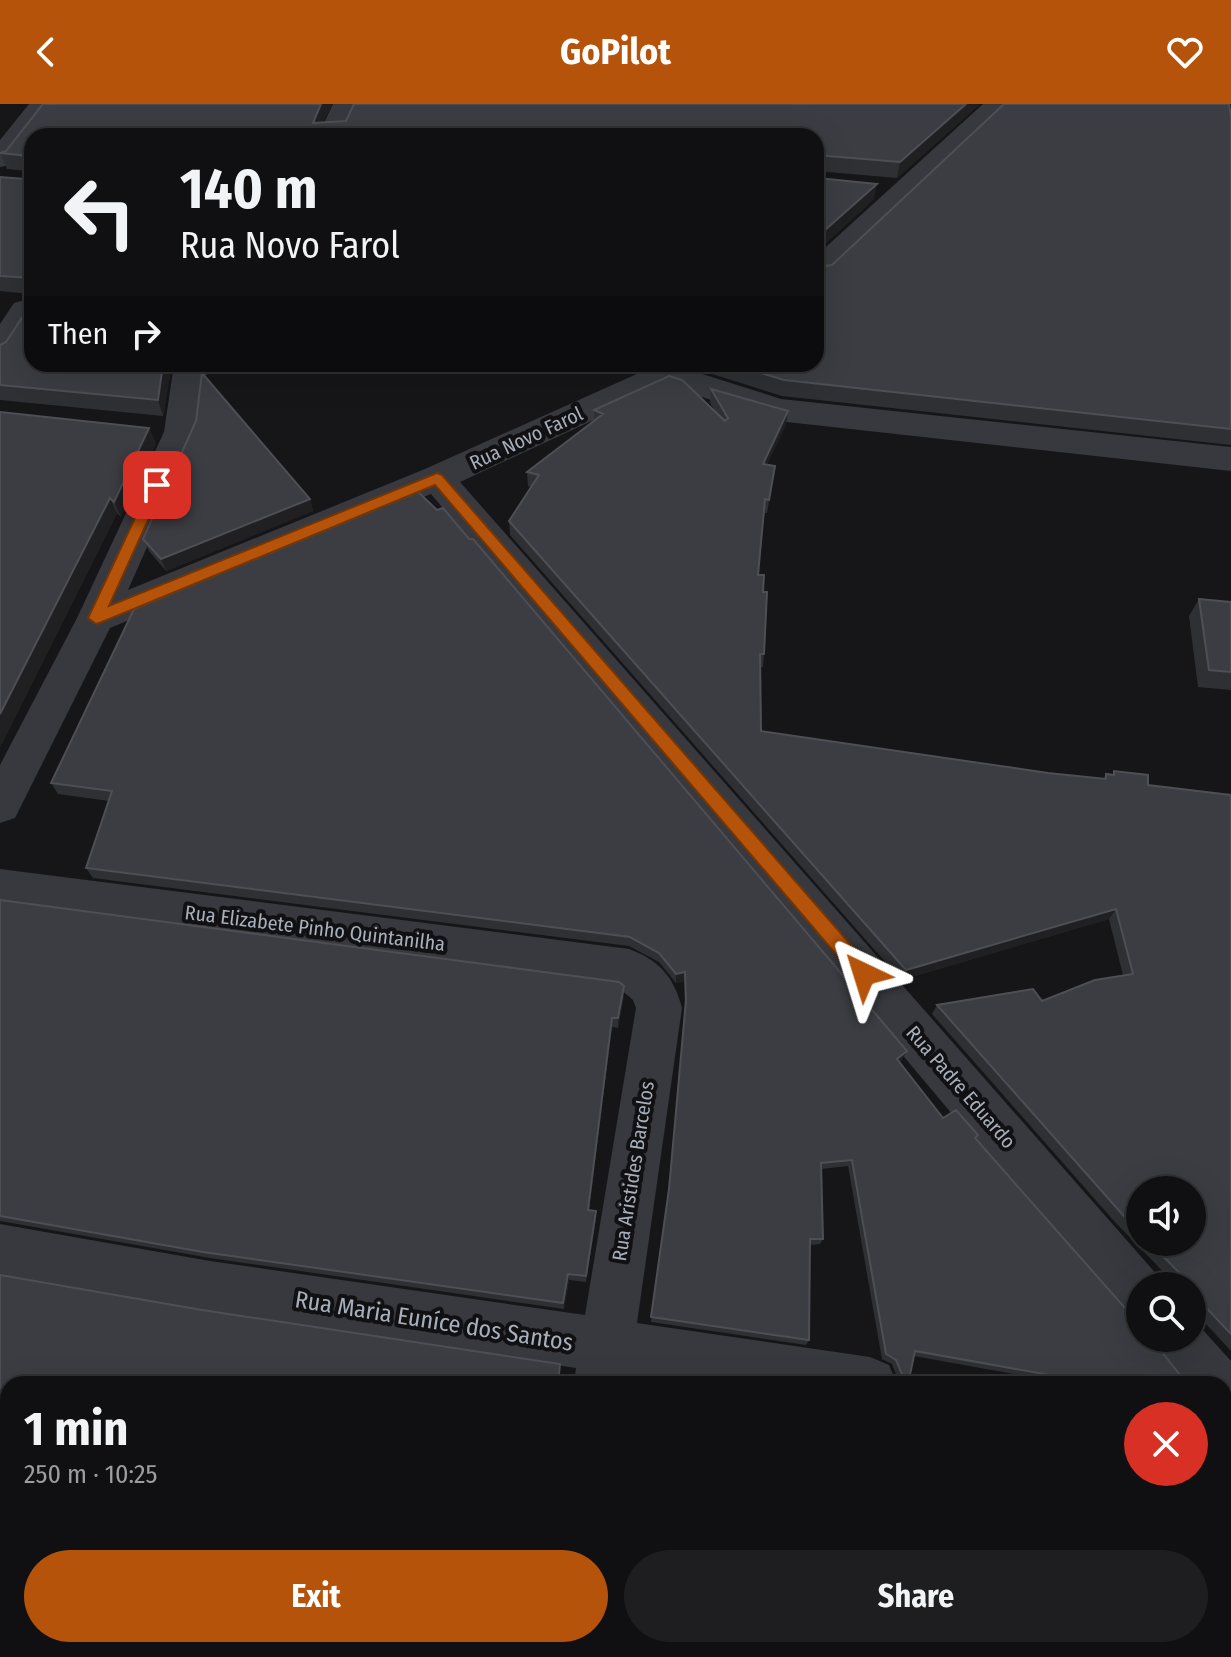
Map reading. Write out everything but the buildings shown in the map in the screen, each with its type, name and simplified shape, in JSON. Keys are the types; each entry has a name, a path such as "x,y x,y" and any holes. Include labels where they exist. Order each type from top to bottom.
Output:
{"street":[{"path":"30,128 43,104"},
{"path":"336,128 347,104"},
{"path":"824,263 888,189 999,104"},
{"path":"4,174 24,138"},
{"path":"0,349 19,309"},
{"path":"0,806 96,618 166,431 196,372"},
{"name":"Rua Novo Farol","path":"96,618 437,478 669,372"},
{"path":"683,372 778,410 1231,459"},
{"name":"Rua Padre Eduardo","path":"437,478 1126,1280"},
{"name":"Rua Elizabete Pinho Quintanilha","path":"0,888 629,970"},
{"name":"Rua Aristides Barcelos","path":"603,1366 659,1008 656,993 646,981 629,970"},
{"name":"Rua Maria Euníce dos Santos","path":"0,1250 210,1287 603,1366 751,1376"},
{"path":"1188,1352 1208,1376"}],"route":[{"path":"157,485 96,618 437,478 864,974"}]}
